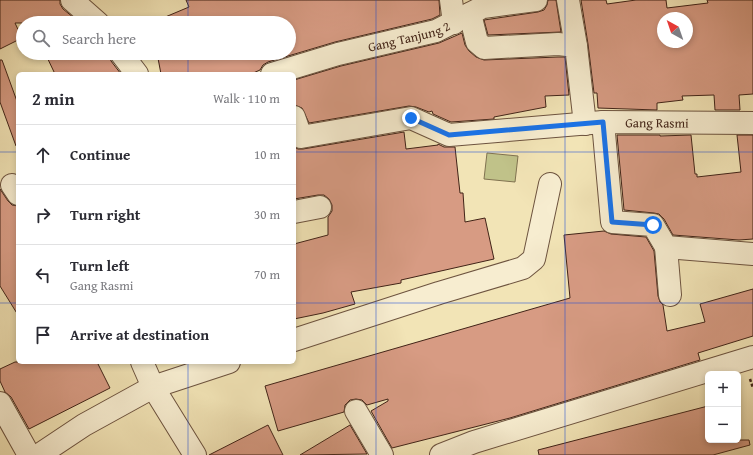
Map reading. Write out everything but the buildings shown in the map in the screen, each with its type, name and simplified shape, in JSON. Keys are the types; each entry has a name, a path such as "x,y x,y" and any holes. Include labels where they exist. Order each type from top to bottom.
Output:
{"street":[{"path":"72,0 90,16"},
{"path":"451,0 477,42 484,48 558,44 576,46"},
{"name":"Gang Tanjung 2","path":"280,72 338,54 436,31 483,7 536,0"},
{"path":"568,0 576,46 594,123 612,222 653,225 666,246 670,295"},
{"path":"127,60 136,72"},
{"name":"Gang Rasmi","path":"296,123 301,137 411,118 449,135 594,123 753,123"},
{"path":"296,339 439,293 523,268 534,259 550,184"},
{"path":"296,212 320,208"},
{"path":"666,246 753,254"},
{"path":"441,455 474,442 753,357"},
{"path":"143,364 153,387 195,455"},
{"path":"39,455 84,426 153,387 222,364"},
{"path":"0,403 29,455"},
{"path":"356,411 382,455"}],"green space":[{"path":"487,153 518,156 515,182 484,179"}],"route":[{"path":"411,118 449,135 603,122 612,222 653,225"}]}
